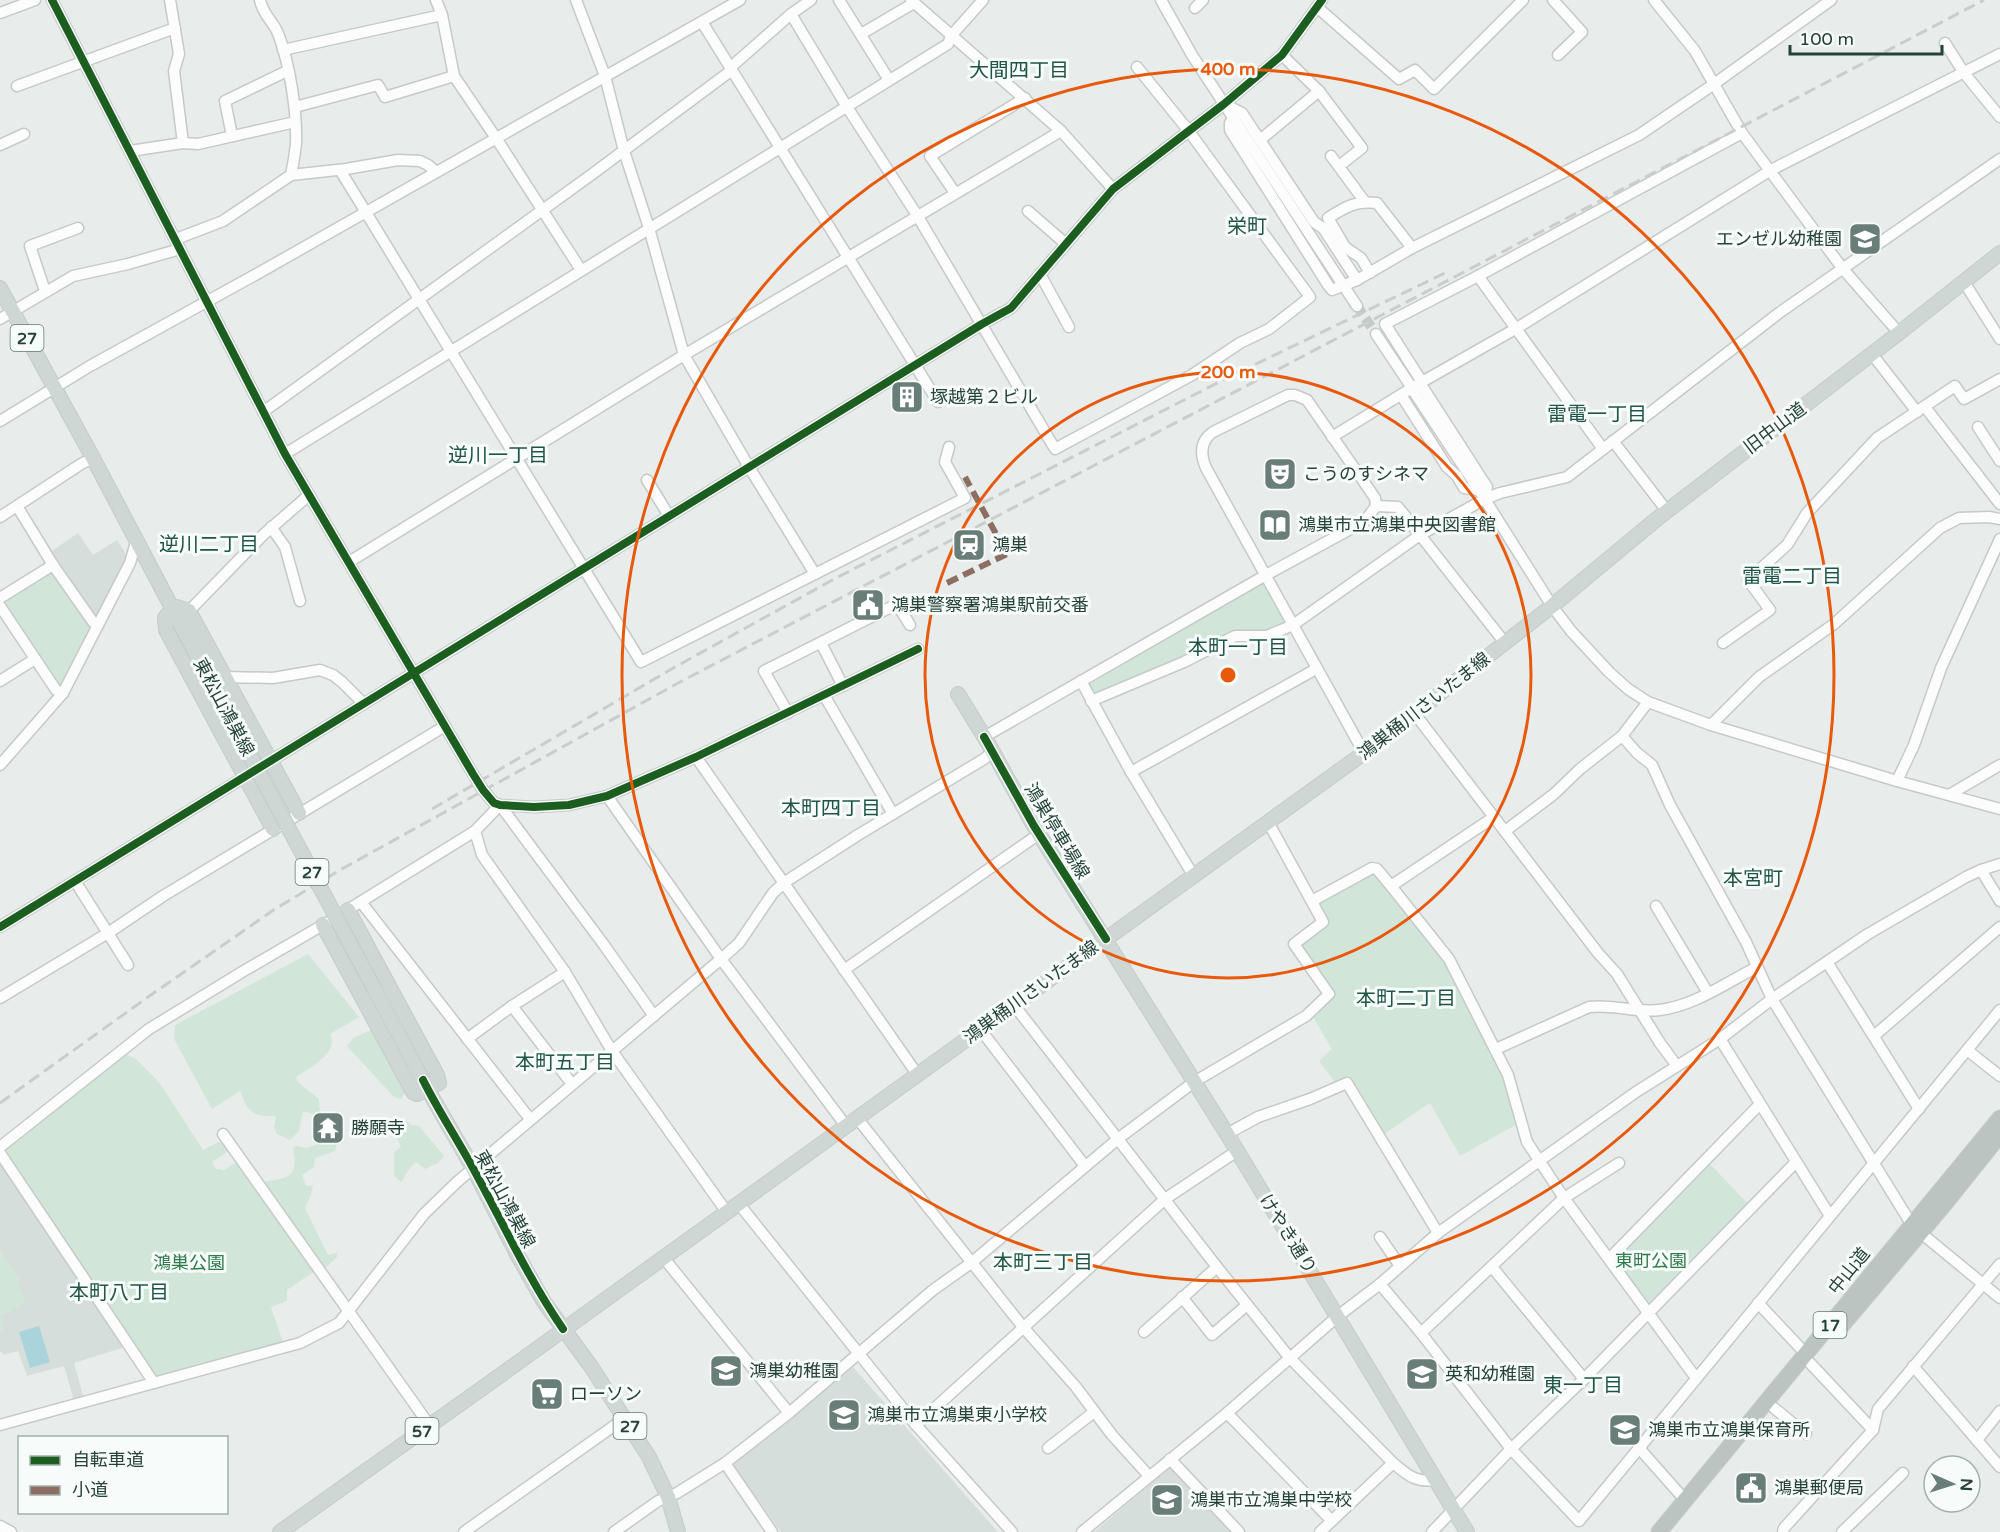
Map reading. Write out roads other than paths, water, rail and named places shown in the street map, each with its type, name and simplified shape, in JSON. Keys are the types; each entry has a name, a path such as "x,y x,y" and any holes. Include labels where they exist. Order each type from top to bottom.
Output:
{"highway":[{"name":"中山道","path":"1917,1229 2000,1118"},
{"name":"中山道","path":"1659,1532 2000,1135"},
{"name":"中山道","path":"1672,1532 1774,1408 1808,1359"}],"main road":[{"name":"旧中山道","path":"1552,606 1667,511 2000,253"},
{"name":"東松山鴻巣線","path":"0,288 428,1090 473,1168 518,1256 544,1302 592,1368 649,1457 668,1497 678,1532"},
{"name":"鴻巣桶川さいたま線","path":"563,1329 1364,753 1552,606"},
{"path":"273,829 166,630 165,618 172,609 177,607 189,611 299,813"},
{"name":"鴻巣停車場線","path":"958,694 1039,834 1106,939"},
{"path":"323,926 413,1092 417,1094 439,1083 437,1075 348,910"},
{"name":"けやき通り","path":"1106,939 1338,1316 1467,1532"},
{"name":"57","path":"280,1532 563,1329"}],"street":[{"path":"1,11 35,0"},
{"path":"52,0 285,454 473,774 494,803 534,807 569,805 607,796 696,757 918,649"},
{"path":"170,0 179,54 174,71 183,143"},
{"path":"260,0 262,11 276,27 295,107 296,145 291,175"},
{"path":"436,0 442,15 454,76 581,270"},
{"path":"576,0 605,76 624,151 649,228 684,355 815,574"},
{"path":"0,421 207,300 740,0"},
{"path":"263,412 624,151 732,69 791,14 811,0"},
{"path":"839,0 889,80"},
{"path":"285,454 948,44 951,36 983,0"},
{"path":"1161,0 1192,55 1357,306"},
{"path":"1553,0 1582,32 1558,55"},
{"path":"1654,0 1695,51 1742,133 1843,269 1899,333"},
{"path":"1234,118 1230,123 1230,130 1332,290 1357,280 1412,248 1638,135 1831,0"},
{"path":"861,34 913,2 1061,130 1113,189"},
{"path":"0,927 1011,308 1113,189 1224,104 1282,55 1319,4 1400,79 1414,70 1434,89 1515,2"},
{"path":"791,14 847,107 918,215 1055,449 1192,375 1240,343 1269,328 1310,297 1188,130 1137,67"},
{"path":"283,50 442,15"},
{"path":"702,22 938,402"},
{"path":"17,86 175,28"},
{"path":"1945,43 1964,73 2000,117"},
{"path":"1332,437 1517,328 1771,170 2000,54"},
{"path":"1282,55 1318,91 1362,148 1339,166"},
{"path":"232,136 225,101 287,71"},
{"path":"295,107 378,85 385,97 454,76"},
{"path":"1260,140 1318,91"},
{"path":"955,193 930,156 1025,98"},
{"path":"1224,104 1242,113 1314,222 1323,228 1357,280"},
{"path":"130,151 183,143 198,144 296,122"},
{"path":"349,562 684,355 1061,130"},
{"path":"1417,385 1385,324 1479,276 1742,133"},
{"path":"0,145 24,134"},
{"path":"1331,156 1365,202"},
{"path":"1401,395 1447,467 1457,476 1464,488 1482,495 1567,477 1779,313 2000,159"},
{"path":"0,319 73,276 128,264 178,244 223,221 291,175 340,170 398,160 420,161 436,172"},
{"path":"340,170 641,662 965,498 945,462 949,447"},
{"path":"1370,273 1361,258 1345,247 1328,218 1350,204 1377,203 1412,248"},
{"path":"1028,211 1066,243"},
{"path":"45,291 30,246 78,228"},
{"path":"1040,274 1069,327"},
{"path":"1479,276 1603,449"},
{"path":"1964,282 2000,339"},
{"path":"1091,701 1184,662 1234,636 1267,636 1293,626 1420,535 1482,495 1487,487 1417,385 1376,334"},
{"path":"1872,354 2000,504"},
{"path":"1723,643 1770,610 1748,580 1787,544 1807,513 1877,438 1954,386 1964,399 2000,379"},
{"path":"984,737 1266,575 1365,521 1376,506 1375,498 1306,400 1295,395 1288,395 1213,432 1205,441 1202,451 1206,468 1266,575 1316,669 1364,753"},
{"path":"1978,428 2000,461"},
{"path":"1612,441 1667,511"},
{"path":"0,517 81,464 93,459"},
{"path":"647,480 669,516"},
{"path":"189,611 272,527 309,495"},
{"path":"1482,495 1552,606 1571,631 1608,672 1648,702 1711,725 1897,781 2000,809"},
{"path":"17,506 53,564 93,622 98,625"},
{"path":"1376,506 1398,507 1505,643"},
{"path":"1711,725 1759,677 1834,624 1940,528 1959,518 2000,519"},
{"path":"272,527 285,547 300,601"},
{"path":"1897,781 1914,745 1941,668 2000,539"},
{"path":"0,765 63,693 130,563 136,542"},
{"path":"0,598 53,564"},
{"path":"788,713 765,671 897,604 910,625"},
{"path":"0,606 56,690 63,693"},
{"path":"821,643 843,686"},
{"path":"0,681 35,659"},
{"path":"1131,772 1316,669"},
{"path":"225,676 273,678 320,670 333,675 364,704"},
{"path":"1081,681 1131,772 1193,875"},
{"path":"824,695 893,814"},
{"path":"1505,831 1554,794 1580,769 1622,736 1648,702"},
{"path":"1415,714 1598,953 1617,974 1677,1066"},
{"path":"0,998 299,813 445,726"},
{"path":"1622,736 1652,765 1670,805 1746,942 1772,999 1873,1163 1917,1229 2000,1298"},
{"path":"0,1425 300,1343 339,1323 424,1214 457,1182 530,1119 721,959 739,942 773,893 785,882 984,759 993,751"},
{"path":"696,757 917,1074"},
{"path":"1949,795 2000,765"},
{"path":"607,796 721,959 852,1122 1076,1387 1112,1435 1149,1476"},
{"path":"0,1147 148,1029 323,926 475,831 500,805"},
{"path":"500,805 654,1016"},
{"path":"1391,886 1494,817"},
{"path":"614,1532 658,1501 677,1493 725,1463 789,1413 933,1290 971,1263 1119,1138 1194,1082 1306,1016 1329,994 1294,944 1323,922 1268,822"},
{"path":"475,831 482,855 566,972 612,1052 733,1208 916,1425 1012,1532"},
{"path":"844,970 1039,834"},
{"path":"1082,1532 1227,1413 1289,1357 1380,1284 1438,1233 1636,1092 1720,1039 1772,999 1868,934 1981,870 2000,864"},
{"path":"1312,901 1372,868 1377,869 1391,886 1449,959 1509,1075 1527,1142 1564,1198 1696,1378"},
{"path":"1981,870 2000,901"},
{"path":"75,880 128,964"},
{"path":"361,902 530,1119"},
{"path":"1656,906 1707,993"},
{"path":"1874,1036 2000,927"},
{"path":"1827,962 1918,1109"},
{"path":"1496,1049 1589,1007 1604,1005 1658,1010 1688,1004 1756,967"},
{"path":"467,1039 512,1006 566,972"},
{"path":"1014,1005 1289,1357 1408,1476 1423,1482 1436,1480"},
{"path":"512,1006 572,1084"},
{"path":"1380,1284 1511,1449 1579,1521 2000,1010"},
{"path":"980,1029 1085,1166"},
{"path":"1720,1039 1830,1216"},
{"path":"1967,1050 2000,1076"},
{"path":"1227,1134 1258,1117 1347,1083 1438,1233"},
{"path":"1610,1258 1760,1104"},
{"path":"223,1134 430,1426"},
{"path":"916,1425 1166,1200 1237,1151"},
{"path":"0,1153 154,1383"},
{"path":"1432,1532 1511,1449 1584,1379 1796,1162"},
{"path":"1421,1333 1564,1198 1620,1163"},
{"path":"1380,1237 1400,1266"},
{"path":"663,1257 789,1413"},
{"path":"1783,1532 1784,1527 1873,1430 1878,1408 2000,1264"},
{"path":"1144,1332 1217,1267"},
{"path":"1491,1267 1584,1379"},
{"path":"1182,1297 1212,1335 1247,1305"},
{"path":"1758,1303 1873,1430"},
{"path":"1913,1366 2000,1467"},
{"path":"1774,1408 1806,1434"},
{"path":"1977,1440 2000,1411"},
{"path":"1048,1448 1094,1412"},
{"path":"1227,1413 1332,1521"},
{"path":"464,1532 625,1418"},
{"path":"1639,1448 1685,1500"},
{"path":"1170,1459 1239,1532"},
{"path":"725,1463 772,1532"},
{"path":"1320,1532 1393,1463"},
{"path":"1842,1532 1903,1473"},
{"path":"0,1526 11,1532"}],"water":[{"path":"39,1326 50,1362 30,1368 19,1332"}],"tunnel":[{"path":"1357,306 1376,334"}],"railway":[{"path":"0,1103 275,909 340,870 680,682 1984,0"},
{"path":"432,809 675,667 836,578 1233,375 1445,273"}],"place":[{"name":"エンゼル幼稚園","path":"1865,239"},
{"name":"塚越第２ビル","path":"907,397"},
{"name":"こうのすシネマ","path":"1280,474"},
{"name":"鴻巣市立鴻巣中央図書館","path":"1275,525"},
{"name":"鴻巣","path":"969,545"},
{"name":"鴻巣警察署鴻巣駅前交番","path":"868,605"},
{"name":"勝願寺","path":"328,1128"},
{"name":"鴻巣幼稚園","path":"726,1371"},
{"name":"英和幼稚園","path":"1422,1374"},
{"name":"ローソン","path":"547,1394"},
{"name":"鴻巣市立鴻巣東小学校","path":"844,1415"},
{"name":"鴻巣市立鴻巣保育所","path":"1625,1430"},
{"name":"鴻巣郵便局","path":"1751,1488"},
{"name":"鴻巣市立鴻巣中学校","path":"1167,1500"}],"district":[{"name":"大間四丁目","path":"1019,70"},
{"name":"栄町","path":"1247,226"},
{"name":"雷電一丁目","path":"1597,414"},
{"name":"逆川一丁目","path":"498,455"},
{"name":"逆川二丁目","path":"209,544"},
{"name":"雷電二丁目","path":"1792,576"},
{"name":"本町一丁目","path":"1238,647"},
{"name":"本町四丁目","path":"831,808"},
{"name":"本宮町","path":"1753,878"},
{"name":"本町二丁目","path":"1406,998"},
{"name":"本町五丁目","path":"565,1062"},
{"name":"本町三丁目","path":"1043,1262"},
{"name":"本町八丁目","path":"119,1292"},
{"name":"東一丁目","path":"1583,1385"}],"park label":[{"name":"東町公園","path":"1651,1261"},
{"name":"鴻巣公園","path":"189,1263"}]}
